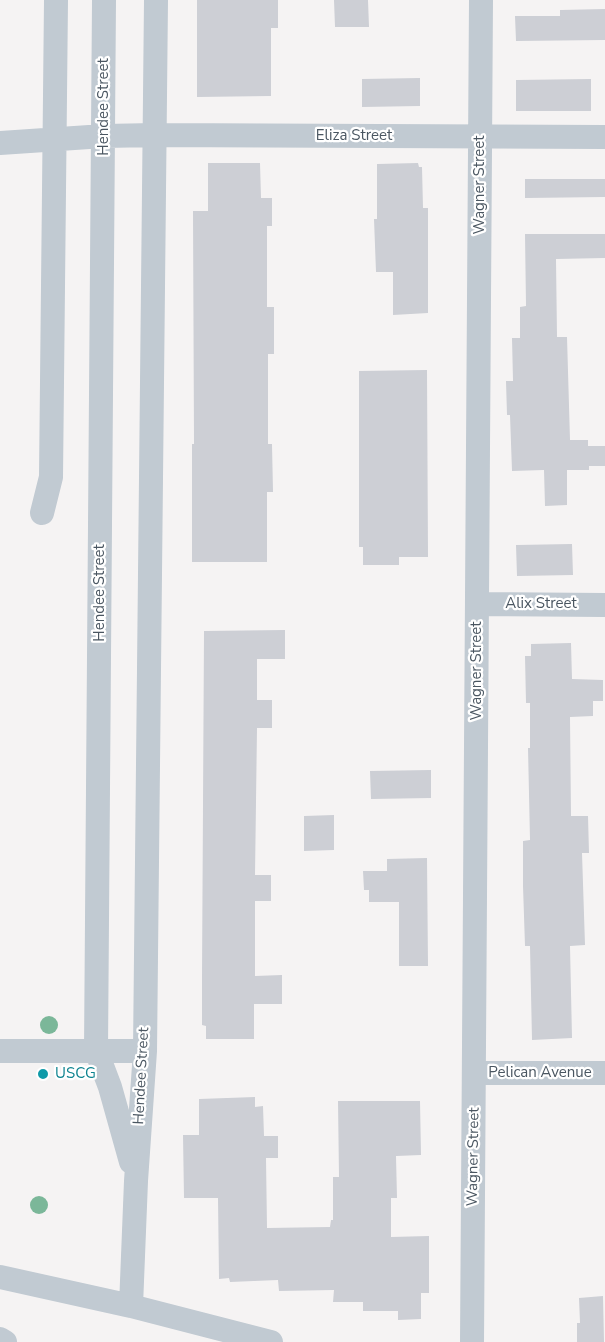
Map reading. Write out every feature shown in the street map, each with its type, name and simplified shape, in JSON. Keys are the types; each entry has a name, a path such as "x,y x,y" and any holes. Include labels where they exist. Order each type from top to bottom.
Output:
{"street":[{"path":"42,513 51,477 56,0"},
{"name":"Hendee Street","path":"104,0 96,1050 110,1087 136,1181"},
{"name":"Hendee Street","path":"131,1306 136,1181 145,1051 156,0"},
{"name":"Wagner Street","path":"472,1342 481,0"},
{"name":"Eliza Street","path":"0,143 155,135 605,137"},
{"name":"Alix Street","path":"477,604 605,605"},
{"path":"0,1051 145,1051"},
{"name":"Pelican Avenue","path":"475,1073 605,1073"},
{"path":"0,1277 131,1306 271,1342"},
{"path":"0,1339 5,1342"}],"building":[{"path":"197,0 278,0 278,28 271,28 271,96 197,97"},
{"path":"334,0 368,0 369,27 335,27"},
{"path":"605,9 605,40 516,41 515,16 560,16 560,10"},
{"path":"420,78 420,106 362,107 362,79"},
{"path":"591,79 591,111 516,111 516,80"},
{"path":"208,163 260,163 261,198 272,198 272,226 267,226 267,307 274,307 274,354 268,354 268,444 272,444 273,492 267,492 267,562 192,562 193,211 208,211"},
{"path":"418,163 419,167 422,167 423,208 428,208 428,313 393,315 393,272 376,272 374,219 377,219 377,164"},
{"path":"525,179 605,179 605,197 525,198"},
{"path":"525,234 605,234 605,258 556,259 557,337 567,337 570,440 588,440 588,446 605,446 605,466 589,466 589,470 567,470 567,505 545,506 544,470 512,471 506,381 513,381 512,338 520,338 520,307 526,306"},
{"path":"427,370 428,557 399,557 399,565 363,565 363,547 359,547 359,371"},
{"path":"572,544 573,575 517,576 516,545"},
{"path":"285,630 285,659 257,659 257,700 272,700 272,728 257,728 255,875 271,875 271,901 255,901 255,976 282,975 282,1004 254,1004 254,1039 206,1039 206,1026 202,1025 204,631"},
{"path":"571,643 572,679 603,680 603,701 593,701 593,716 570,717 571,816 588,816 589,853 582,853 585,945 570,946 572,1038 532,1040 530,946 525,946 523,886 523,841 530,840 528,748 530,748 530,703 526,703 525,656 531,656 531,644"},
{"path":"431,770 431,798 371,799 370,771"},
{"path":"334,815 334,850 304,851 304,816"},
{"path":"427,858 428,966 399,966 399,902 369,902 369,890 364,890 363,871 387,871 387,859"},
{"path":"255,1097 255,1107 263,1106 264,1136 278,1136 278,1158 266,1158 267,1228 330,1227 331,1220 333,1220 333,1177 339,1177 338,1101 420,1101 421,1155 396,1156 397,1198 391,1198 391,1237 429,1236 429,1293 421,1293 421,1319 398,1320 398,1311 363,1311 363,1302 333,1302 334,1290 279,1291 278,1280 230,1282 229,1278 219,1279 218,1198 184,1198 183,1135 199,1135 199,1099"},
{"path":"603,1296 604,1342 577,1342 577,1323 580,1323 579,1298"}],"place":[{"name":"USCG","path":"43,1074"}]}
